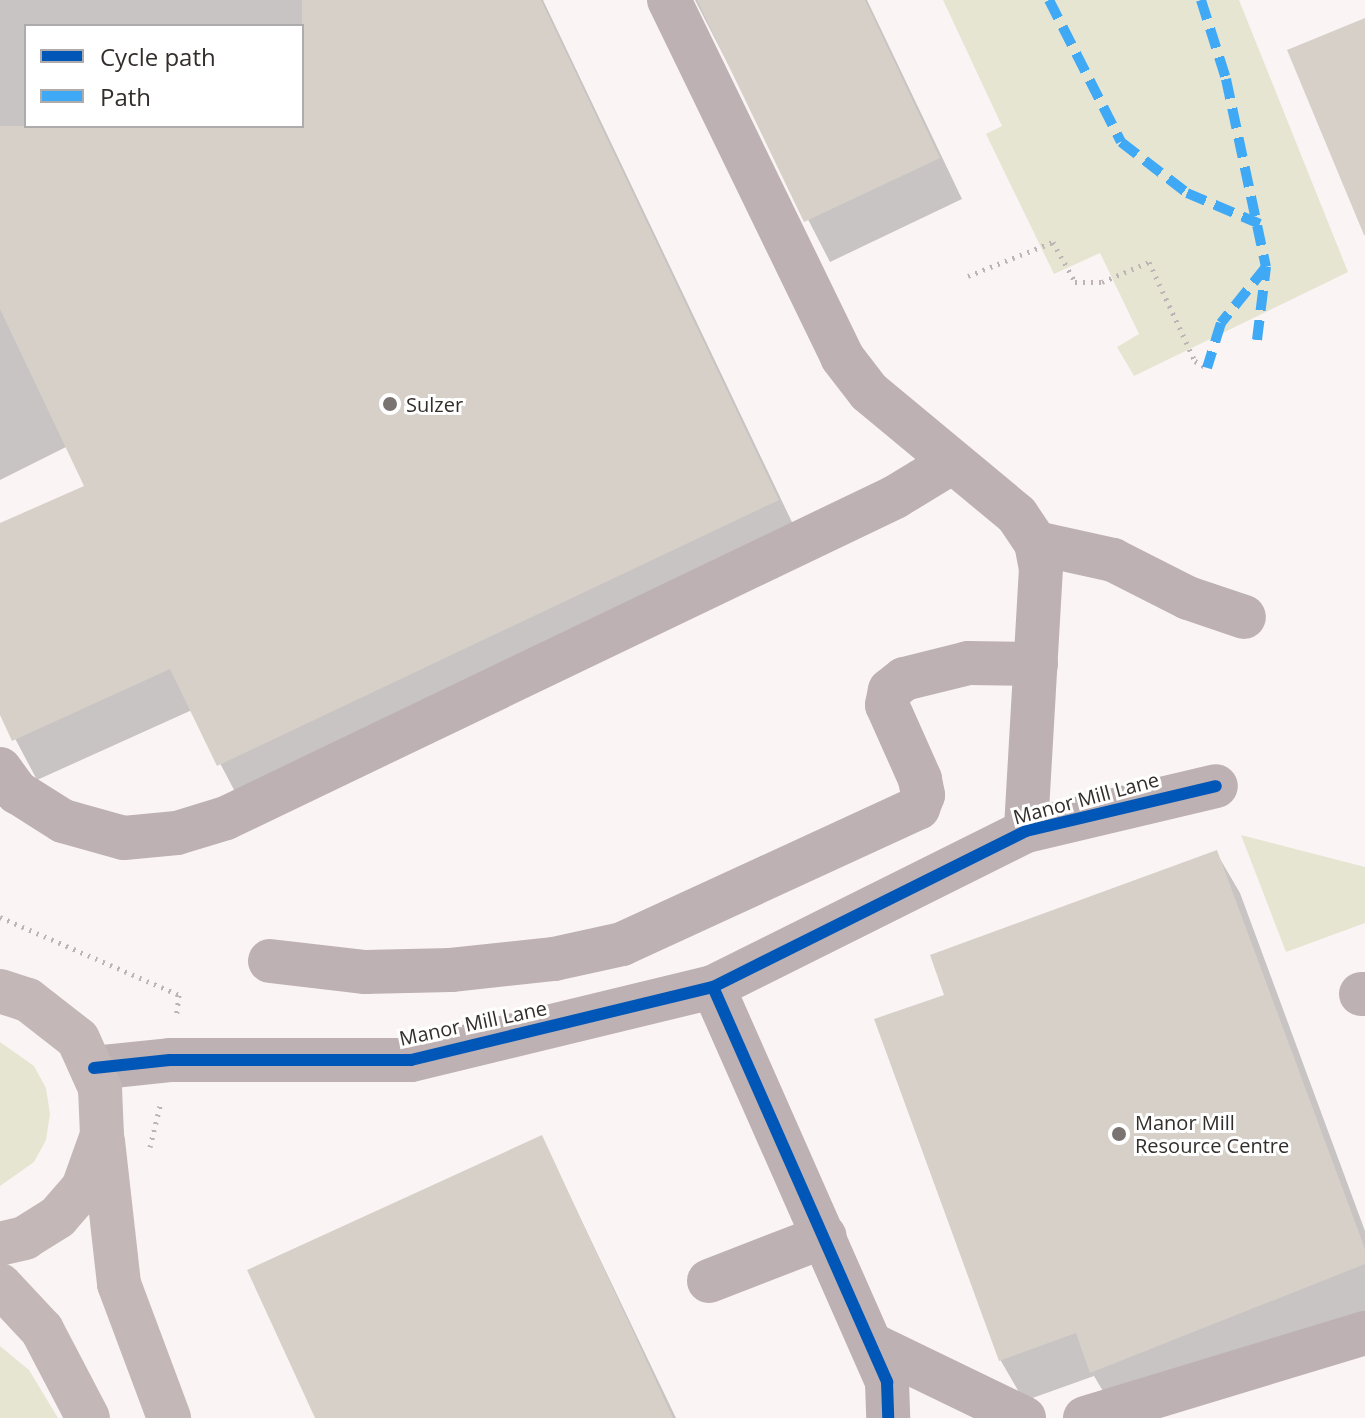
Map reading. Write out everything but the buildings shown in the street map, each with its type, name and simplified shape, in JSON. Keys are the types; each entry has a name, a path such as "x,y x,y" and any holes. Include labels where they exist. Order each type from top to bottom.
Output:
{"highway":[{"path":"9,990 78,1039 94,1068 119,1284 169,1418"},
{"path":"0,1244 25,1238 58,1217 83,1188 102,1135"},
{"path":"0,1285 42,1330 88,1418"}],"street":[{"path":"669,0 842,357 869,392 1017,515 1036,543 1041,568 1026,831"},
{"path":"0,769 17,792 63,821 124,838 177,833 218,820 895,497 951,463"},
{"path":"1036,543 1113,560 1188,598 1244,617"},
{"path":"270,961 365,972 451,970 554,959 622,944 918,808 923,795 920,779 887,705 890,690 904,679 968,663 1036,664"},
{"name":"Manor Mill Lane","path":"94,1068 170,1060 411,1060 713,987 1026,831 1216,786"},
{"path":"713,987 887,1382 888,1418"},
{"path":"709,1281 825,1236"},
{"path":"1085,1418 1365,1333"},
{"path":"871,1344 1024,1418"}],"path":[{"path":"968,276 1053,242 1075,282 1102,282 1149,262 1195,361 1207,368"}],"green space":[{"path":"943,0 1239,0 1348,272 1134,376 1117,347 1139,334 1100,253 1054,274 986,134 1002,126"},
{"path":"1241,835 1365,867 1365,923 1286,952"},
{"path":"0,1042 34,1066 46,1088 50,1114 46,1140 34,1162 0,1186"},
{"path":"0,1346 29,1370 58,1418 0,1418"}],"marked path":[{"path":"1049,0 1121,142 1187,193 1260,224"},
{"path":"1201,0 1226,79 1266,267 1221,323 1207,368"},
{"path":"1257,340 1266,267"}],"cycle path":[{"path":"94,1068 170,1060 411,1060 713,987 1026,831 1216,786"},
{"path":"713,987 887,1382 888,1418"}],"place":[{"name":"Sulzer","path":"390,404"},
{"name":"Manor Mill Resource Centre","path":"1119,1134"}]}
